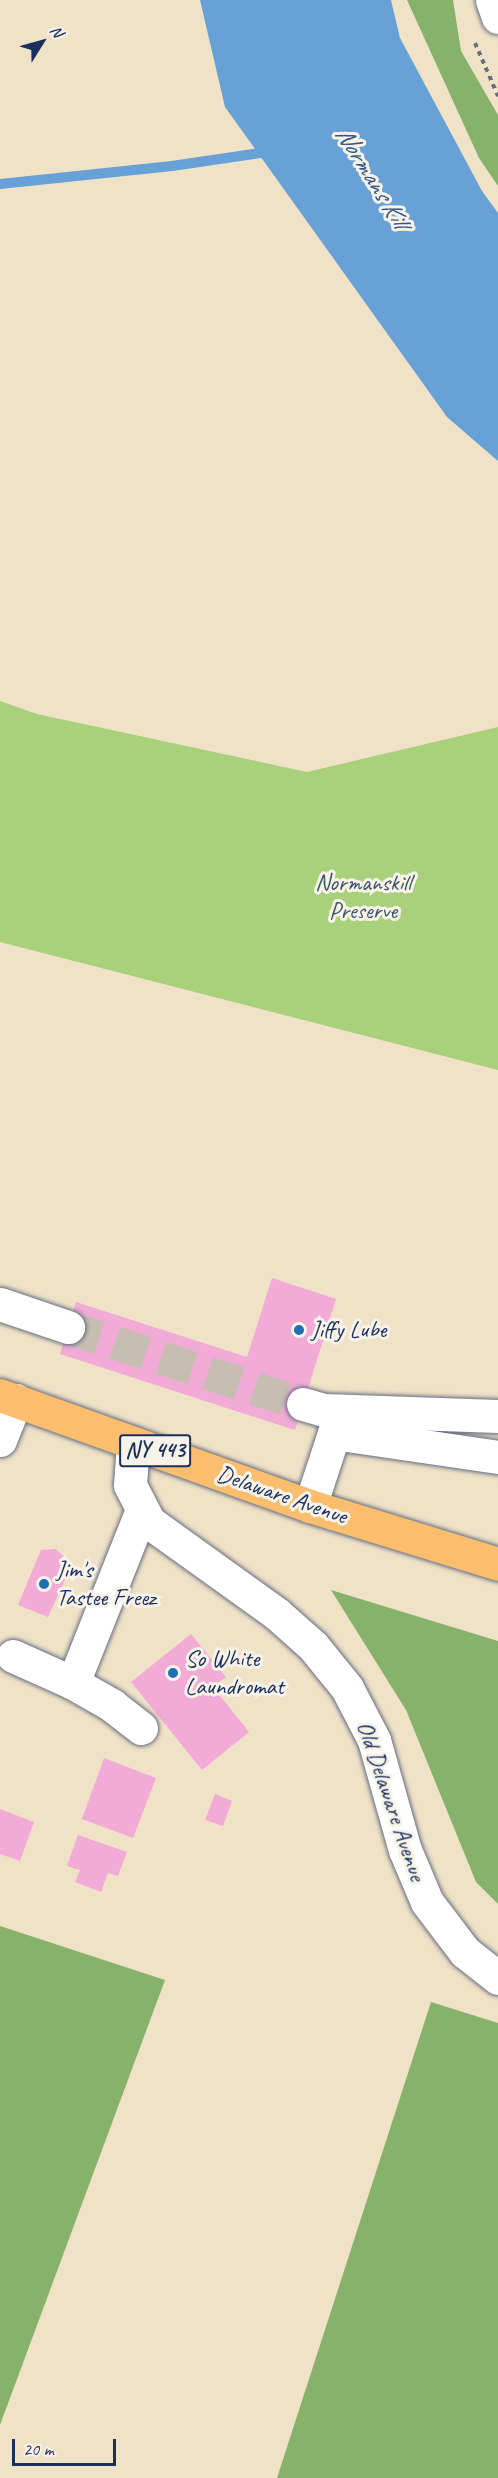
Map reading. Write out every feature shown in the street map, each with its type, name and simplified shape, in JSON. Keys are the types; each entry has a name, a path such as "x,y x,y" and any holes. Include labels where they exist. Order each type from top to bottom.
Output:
{"main road":[{"name":"Delaware Avenue","path":"8,1397 310,1506 498,1564"}],"street":[{"path":"492,0 498,17"},
{"path":"0,1305 68,1327"},
{"path":"0,1440 8,1397"},
{"path":"303,1404 324,1410 498,1416"},
{"path":"310,1506 334,1433 498,1457"},
{"name":"Old Delaware Avenue","path":"133,1443 130,1485 141,1512 160,1530 277,1614 339,1677 356,1701 374,1740 405,1850 427,1902 465,1952 498,1978"},
{"path":"73,1683 141,1512"},
{"path":"13,1656 73,1683 112,1705 141,1728"}],"path":[{"path":"471,36 498,96"}],"green space":[{"path":"407,0 453,0 461,51 498,115 498,186 479,158"},
{"name":"Normanskill Preserve","path":"0,701 37,714 307,772 498,727 498,1070 0,942"},
{"path":"331,1590 498,1641 498,1904 476,1882 406,1710"},
{"path":"0,1926 165,1980 0,2425"},
{"path":"431,2002 498,2023 498,2478 277,2478"}],"water":[{"name":"Normans Kill","path":"200,0 391,0 400,38 482,191 498,213 498,461 447,417 225,107"}],"building":[{"path":"272,1278 336,1299 295,1430 60,1354 76,1302 247,1357"},
{"name":"Jim's Tastee Freez","path":"56,1549 72,1564 48,1617 18,1605 41,1550"},
{"path":"191,1634 226,1677 213,1687 249,1732 202,1770 131,1682"},
{"path":"104,1758 156,1778 133,1838 82,1819"},
{"path":"215,1794 232,1801 223,1826 205,1820"},
{"path":"0,1809 34,1822 20,1861 0,1854"},
{"path":"78,1835 127,1852 118,1876 108,1873 101,1892 75,1882 80,1870 67,1866"}],"waterway":[{"path":"0,184 172,166 273,151"}],"tunnel":[{"path":"68,1327 303,1404"}],"place":[{"name":"Jiffy Lube","path":"299,1330"},
{"name":"Jim's Tastee Freez","path":"44,1584"},
{"name":"So White Laundromat","path":"173,1673"}]}
